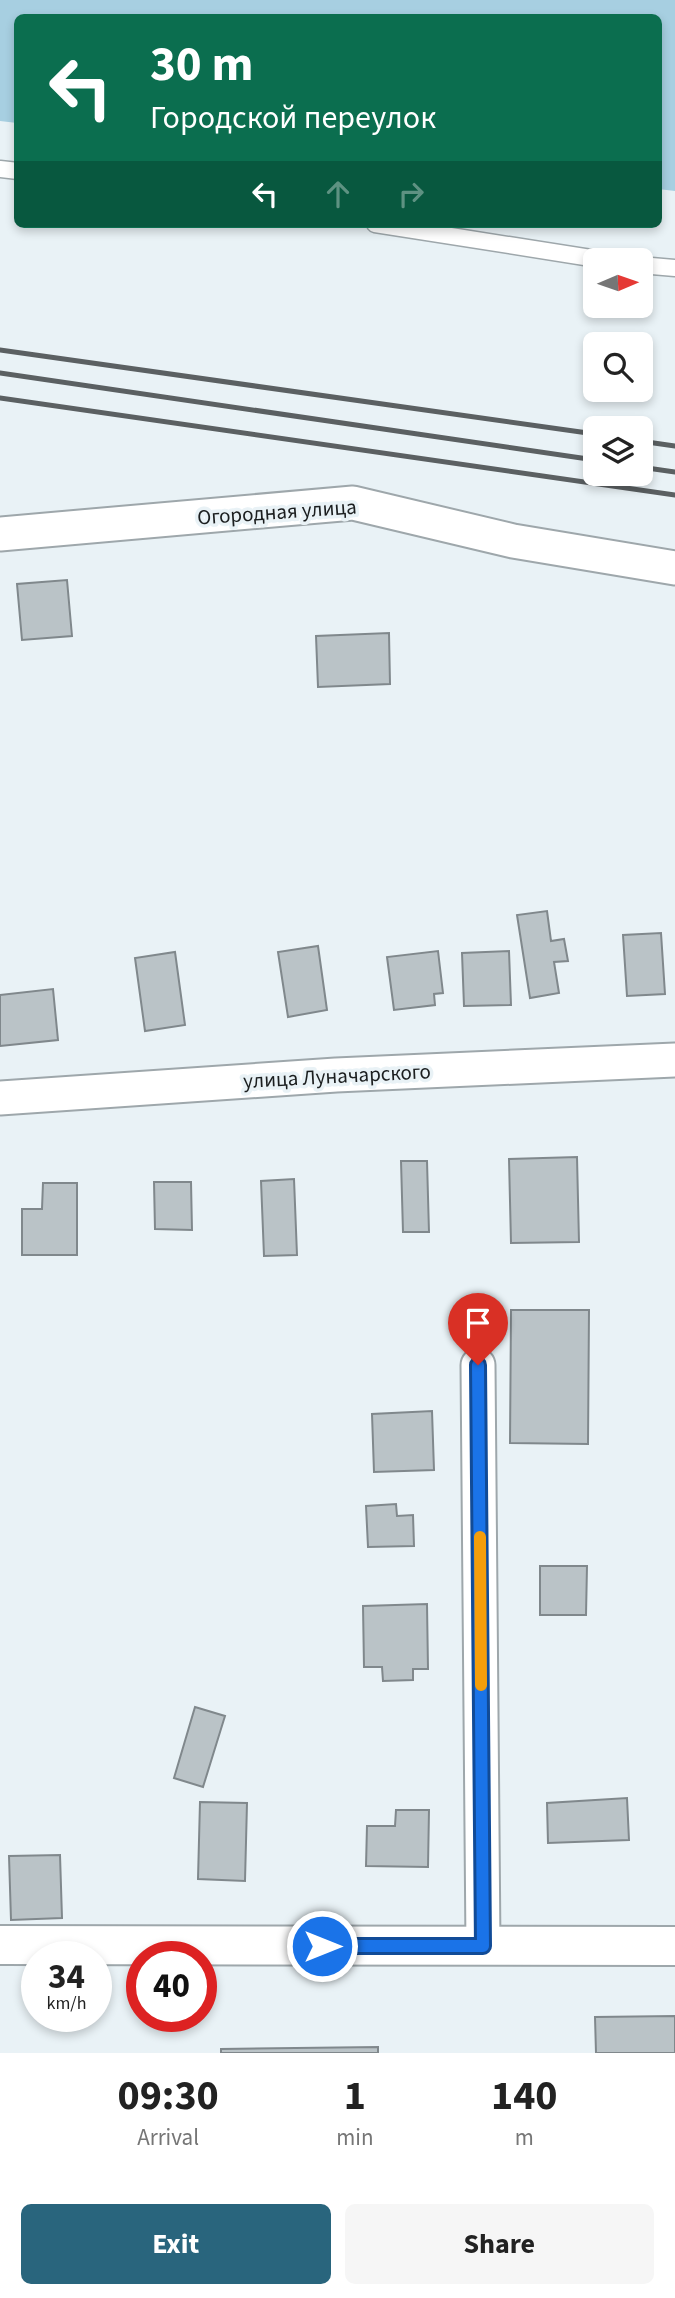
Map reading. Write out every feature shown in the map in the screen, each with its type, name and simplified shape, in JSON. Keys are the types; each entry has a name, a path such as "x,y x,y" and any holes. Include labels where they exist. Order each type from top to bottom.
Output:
{"street":[{"name":"Огородная улица","path":"0,534 354,503 513,541 675,568"},
{"name":"улица Луначарского","path":"0,1098 337,1075 675,1060"},
{"path":"478,1365 483,1946"},
{"path":"0,1945 675,1946"}],"lane":[{"path":"400,228 583,257"},
{"path":"653,266 675,268"}],"shaded area":[{"path":"0,0 675,0 675,191 662,189 662,14 14,14 14,123 0,121"}],"building":[{"path":"67,580 72,636 22,640 17,584"},
{"path":"389,633 390,684 318,687 316,636"},
{"path":"547,911 551,941 564,939 568,961 554,962 559,993 530,998 517,915"},
{"path":"661,933 665,994 627,996 623,935"},
{"path":"318,946 327,1010 288,1017 278,952"},
{"path":"438,951 443,993 434,994 435,1005 394,1010 387,957"},
{"path":"509,951 511,1005 464,1006 462,953"},
{"path":"175,952 185,1025 145,1031 135,958"},
{"path":"53,989 58,1040 0,1046 0,995"},
{"path":"577,1157 579,1242 511,1243 509,1159"},
{"path":"401,1161 427,1161 429,1232 403,1232"},
{"path":"294,1179 297,1255 264,1256 261,1181"},
{"path":"154,1182 191,1182 192,1230 155,1229"},
{"path":"43,1183 77,1183 77,1255 22,1255 22,1209 42,1209"},
{"path":"511,1310 589,1310 588,1444 510,1443"},
{"path":"432,1411 434,1470 374,1472 372,1414"},
{"path":"396,1504 397,1516 413,1515 414,1546 368,1547 366,1506"},
{"path":"540,1566 587,1566 586,1615 540,1615"},
{"path":"427,1604 428,1669 413,1669 413,1680 383,1681 382,1667 364,1667 363,1606"},
{"path":"195,1707 225,1716 203,1787 174,1778"},
{"path":"627,1798 629,1840 548,1843 547,1803"},
{"path":"200,1802 247,1803 245,1881 198,1879"},
{"path":"396,1810 429,1810 428,1867 366,1866 367,1826 395,1826"},
{"path":"60,1855 62,1918 11,1920 9,1856"},
{"path":"675,2016 675,2053 596,2053 595,2017"},
{"path":"378,2047 378,2053 221,2053 221,2049"}],"railway":[{"path":"0,350 583,432"},
{"path":"0,373 583,458"},
{"path":"0,398 675,495"},
{"path":"653,443 675,446"},
{"path":"653,469 675,472"}],"slow traffic":[{"path":"480,1537 481,1685"}],"route":[{"path":"322,1946 483,1946 478,1365"}]}
